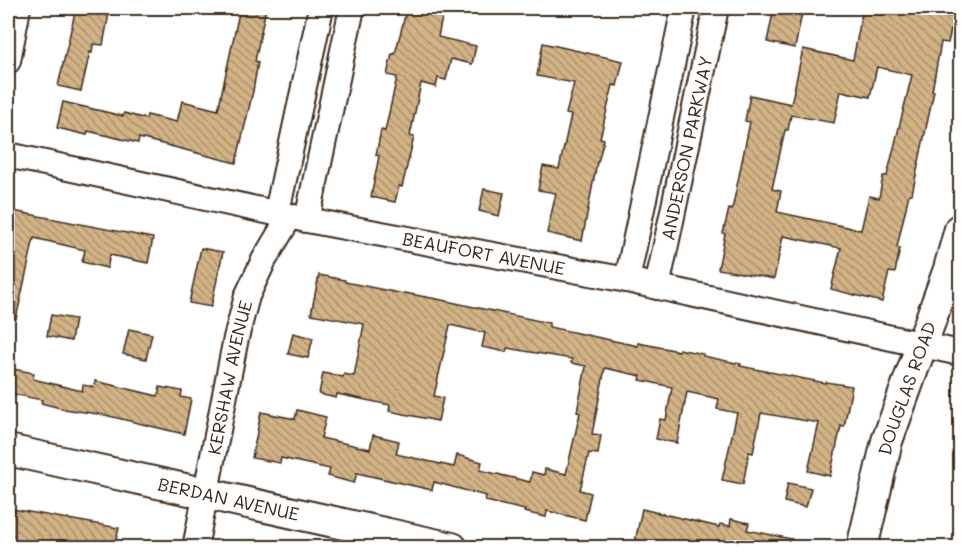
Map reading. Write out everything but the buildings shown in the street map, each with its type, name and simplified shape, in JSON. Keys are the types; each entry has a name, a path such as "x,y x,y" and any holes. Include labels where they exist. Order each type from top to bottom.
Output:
{"street":[{"path":"8,61 18,8"},
{"name":"KERSHAW AVENUE","path":"291,216 321,8"},
{"name":"KERSHAW AVENUE","path":"195,548 236,339 247,296 264,260 291,216 352,8"},
{"name":"ANDERSON PARKWAY","path":"627,280 684,8"},
{"name":"ANDERSON PARKWAY","path":"657,287 716,8"},
{"name":"BEAUFORT AVENUE","path":"8,155 291,216 627,280 960,353"},
{"name":"DOUGLAS ROAD","path":"862,548 886,441 949,269 960,230"},
{"name":"BERDAN AVENUE","path":"8,450 452,548"}]}
